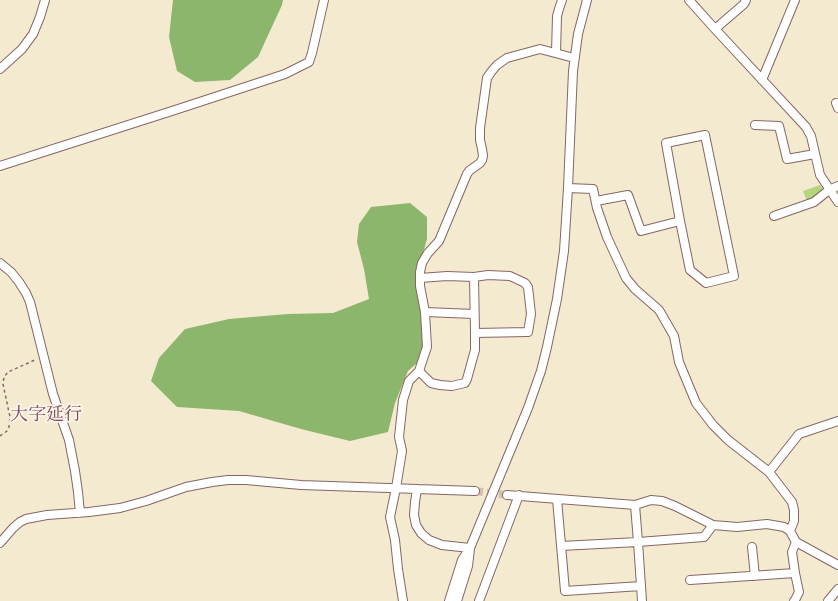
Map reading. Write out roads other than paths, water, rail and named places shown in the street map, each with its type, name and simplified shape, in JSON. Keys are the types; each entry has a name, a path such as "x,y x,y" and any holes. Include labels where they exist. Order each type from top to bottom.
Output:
{"street":[{"path":"0,69 22,49 33,34 45,0"},
{"path":"0,166 182,108 285,74 298,68 308,62 312,53 324,0"},
{"path":"556,53 557,16 562,0"},
{"path":"449,601 462,560 470,548 528,408 541,371 552,324 561,274 568,188 574,58 578,34 587,0"},
{"path":"689,0 806,127 811,136 820,175 838,202"},
{"path":"715,29 744,4 746,0"},
{"path":"762,80 795,0"},
{"path":"403,601 395,540 390,517 402,451 399,437 403,400 409,381 419,371 427,347 425,312 420,286 422,263 428,253 439,241 466,174 482,160 483,156 480,140 480,128 487,78 491,72 507,58 540,49 574,58"},
{"path":"755,126 779,126 787,159 815,154"},
{"path":"705,135 734,276 706,283 690,270 680,221 666,143 705,135"},
{"path":"774,216 789,207 814,202 829,190 838,186"},
{"path":"568,188 593,189 607,237 626,278 635,289 659,310 674,336 679,362 696,403 723,435 768,472 792,502 794,521 790,531"},
{"path":"596,201 628,195 641,231 680,221"},
{"path":"0,263 11,272 19,282 30,302 52,394 69,440 75,471 80,513"},
{"path":"420,278 447,276 474,277 488,275 510,276 525,283 528,287 531,314 528,332 474,333"},
{"path":"419,371 431,383 452,386 465,383 475,350 474,277"},
{"path":"425,312 474,314"},
{"path":"768,472 799,434 838,421"},
{"path":"0,543 13,528 26,519 47,515 120,508 186,488 228,480 246,480 301,485 475,491"},
{"path":"417,489 414,515 416,525 421,533 429,540 442,545 470,548"},
{"path":"507,494 634,505 651,500 662,501 713,525 737,527 766,524 784,528 790,531 796,542 838,565"},
{"path":"479,601 519,495"},
{"path":"557,499 565,591 641,586"},
{"path":"634,505 642,601"},
{"path":"561,546 704,537 713,525"},
{"path":"794,601 799,592 792,552 796,542"},
{"path":"752,546 755,576"},
{"path":"457,601 468,566 470,548"},
{"path":"690,580 795,573"},
{"path":"828,601 838,589"}],"tunnel":[{"path":"475,491 507,495"}],"district":[{"name":"大字延行","path":"46,415"}]}
